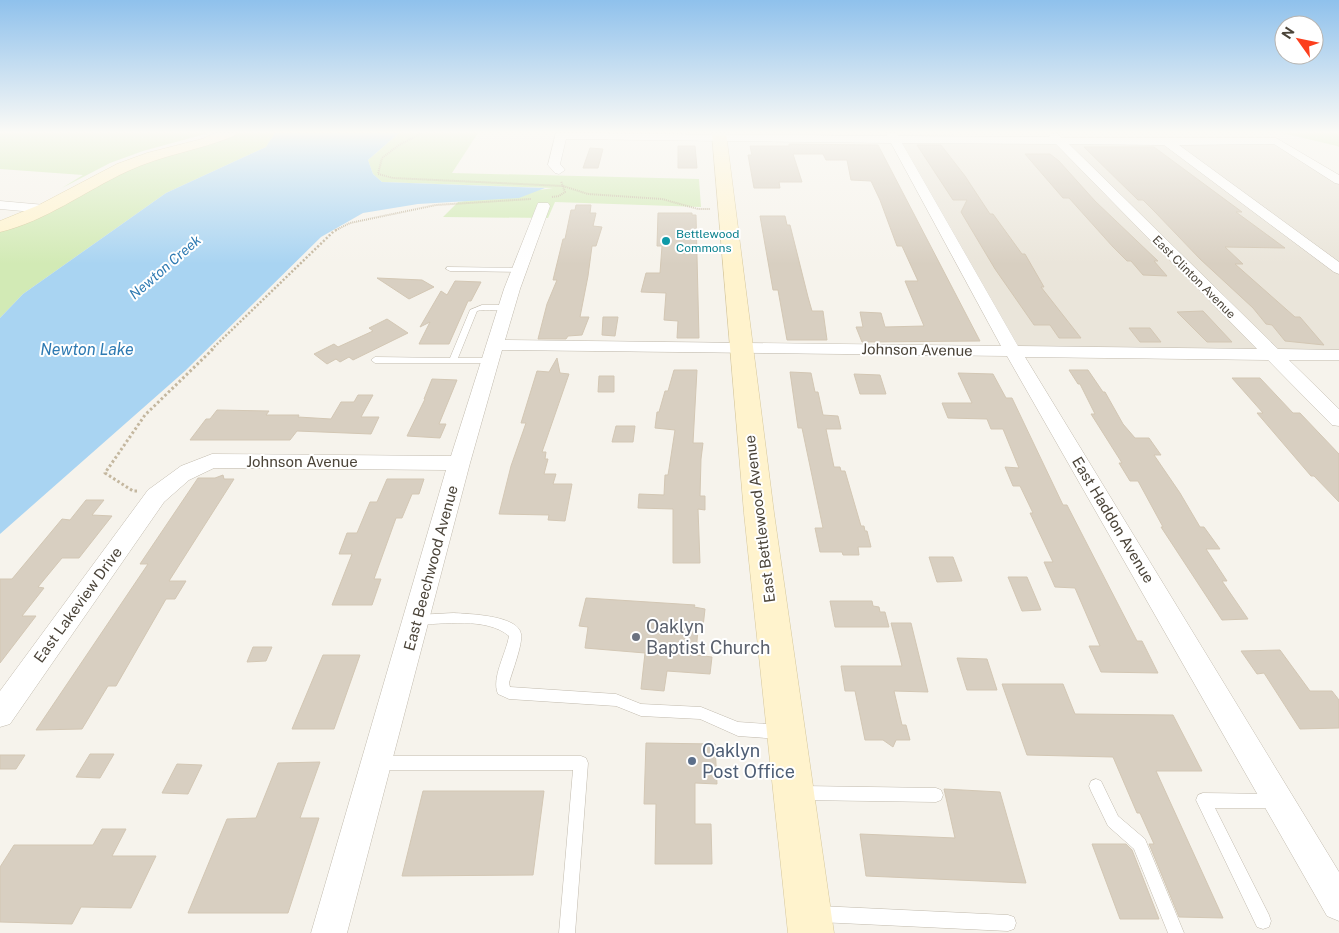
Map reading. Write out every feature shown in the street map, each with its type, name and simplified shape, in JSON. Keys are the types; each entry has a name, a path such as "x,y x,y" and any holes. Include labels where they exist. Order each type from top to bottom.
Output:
{"street":[{"path":"0,227 45,209 104,177"},
{"name":"East Bettlewood Avenue","path":"723,177 759,513 810,923"},
{"name":"East Haddon Avenue","path":"915,177 1013,352 1339,904"},
{"name":"East Clinton Avenue","path":"1095,177 1339,420"},
{"path":"1214,177 1339,269"},
{"name":"East Beechwood Avenue","path":"329,933 460,463 506,307 542,200"},
{"path":"0,205 45,209"},
{"name":"Johnson Avenue","path":"492,353 741,348 1339,355"},
{"name":"Johnson Avenue","path":"159,493 187,470 212,462 460,463"},
{"name":"East Lakeview Drive","path":"0,714 159,493"}],"lane":[{"path":"450,269 520,270"},
{"path":"453,360 474,310 506,307"},
{"path":"375,360 453,360 492,353"},
{"path":"416,620 476,619 499,622 510,626 515,634 514,643 502,684 503,690 509,693 616,700 640,710 701,714 738,729 786,732"},
{"path":"376,763 581,763 567,933"},
{"path":"1096,786 1112,821 1140,844 1176,933"},
{"path":"794,793 936,795"},
{"path":"1263,920 1203,800 1278,801"},
{"path":"810,923 1008,923"}],"path":[{"path":"388,177 563,186 588,194 636,196 662,199 698,208 727,209"},
{"path":"159,493 133,491 106,473 145,415 334,231 350,223 436,205 542,200 559,196 565,192 563,186"}],"shaded area":[{"path":"915,177 1333,177 1339,180 1339,356 1013,352"}],"green space":[{"path":"81,177 84,177 62,188"},
{"path":"103,177 202,177 166,193 23,294 0,318 0,227"},
{"path":"376,177 598,177 699,179 701,207 555,202 548,218 443,217 458,202 553,188 382,182"}],"water":[{"name":"Newton Lake","path":"202,177 376,177 382,182 545,188 519,198 418,204 363,213 321,237 185,371 0,534 0,318 23,294 166,193"}],"building":[{"path":"752,177 800,177 802,182 779,182 780,188 754,188"},
{"path":"850,177 894,177 980,341 862,342 856,327 863,327 860,312 881,313 885,327 924,326 905,281 918,281 902,246 897,246 871,181 851,180"},
{"path":"938,177 965,177 990,214 993,214 1022,254 1025,254 1044,287 1041,287 1081,338 1059,338 1050,325 1034,325 995,269 961,212 967,200 953,200"},
{"path":"1044,177 1073,177 1095,201 1158,261 1154,261 1167,276 1143,275 1131,261 1127,261 1113,247 1069,198 1063,198"},
{"path":"1114,177 1194,177 1242,212 1236,212 1285,248 1225,247 1243,264 1235,264 1295,317 1300,317 1324,345 1285,341 1272,325 1266,324 1253,308 1200,259 1143,200 1138,200"},
{"path":"576,205 591,205 590,213 596,213 593,226 602,227 596,246 592,246 580,317 589,317 582,335 568,336 566,339 538,339 547,304 557,280 553,280 571,210 575,210"},
{"path":"658,213 692,213 692,215 696,215 699,338 677,338 678,321 664,320 666,293 641,292 646,273 660,273 662,246 657,246"},
{"path":"760,216 785,216 787,225 790,225 812,311 823,311 827,340 787,340 778,290 773,290"},
{"path":"377,278 422,280 434,287 409,299"},
{"path":"455,281 481,282 471,301 468,301 449,344 419,344 430,322 420,327 441,291 447,295"},
{"path":"1203,311 1232,342 1207,342 1177,312"},
{"path":"603,317 618,317 615,336 602,335"},
{"path":"387,319 408,333 353,360 349,357 340,362 336,359 327,364 314,354 334,344 338,347 373,331 369,328"},
{"path":"1129,328 1150,328 1161,342 1140,342"},
{"path":"557,358 560,373 569,374 542,452 546,452 545,459 548,459 544,474 556,474 553,484 572,484 565,521 548,520 549,515 499,514 511,466 526,423 521,423 537,371 549,372"},
{"path":"674,370 697,370 693,443 703,443 700,496 705,496 705,510 698,509 700,563 673,563 673,509 638,508 639,494 664,495 665,475 668,475 675,430 655,428 657,412 659,412 665,391 668,391"},
{"path":"1069,370 1088,370 1103,392 1105,392 1123,424 1135,438 1149,438 1161,455 1154,455 1200,527 1204,527 1220,549 1206,549 1227,581 1222,581 1248,619 1222,620 1161,527 1163,527 1138,481 1130,481 1119,463 1122,463 1091,414 1095,414 1080,384 1078,384"},
{"path":"790,372 811,373 815,392 818,392 823,415 838,416 841,429 826,429 834,467 840,467 841,471 845,471 861,526 864,526 865,531 867,531 871,547 858,547 859,555 843,555 842,552 820,552 815,528 823,528 802,428 798,428"},
{"path":"958,373 993,374 1006,398 1012,398 1063,505 1067,505 1137,641 1142,641 1158,673 1101,672 1089,646 1100,646 1075,588 1055,587 1044,562 1053,562 1030,513 1033,513 1020,486 1013,486 1005,467 1019,468 1003,429 991,429 987,419 948,418 942,403 972,403"},
{"path":"854,374 880,375 886,394 860,394"},
{"path":"599,376 614,376 614,392 598,392"},
{"path":"1232,378 1260,378 1293,413 1300,413 1339,454 1339,502 1314,476 1311,476 1257,413 1263,413"},
{"path":"432,379 457,380 439,424 446,424 440,438 407,436 425,399"},
{"path":"358,395 373,395 361,417 379,417 371,434 297,431 290,440 190,440 206,419 210,419 217,410 269,411 266,415 299,415 298,417 331,419 341,402 354,402"},
{"path":"616,426 635,426 633,442 612,442"},
{"path":"223,475 224,479 234,479 169,581 186,581 175,599 166,599 116,686 108,686 82,729 36,730 148,564 140,564 198,478 215,478"},
{"path":"387,479 424,479 419,494 412,494 402,518 396,518 374,579 381,579 372,605 332,605 352,554 339,554 347,533 357,533 370,502 377,502"},
{"path":"86,500 104,500 92,515 112,516 79,558 62,558 38,587 44,588 22,616 36,616 0,663 0,579 12,579 62,519 70,520"},
{"path":"929,557 953,557 962,581 937,582"},
{"path":"1008,577 1027,577 1041,610 1022,611"},
{"path":"586,598 695,605 694,607 705,609 703,627 698,627 696,655 712,657 710,674 667,671 664,691 641,689 645,653 585,648 588,627 579,626"},
{"path":"830,601 872,601 873,606 879,607 880,612 885,612 889,627 835,627"},
{"path":"891,623 911,623 928,692 894,691 902,725 906,725 910,740 896,740 893,747 883,740 865,740 855,691 845,691 841,666 902,666"},
{"path":"253,647 272,647 266,661 247,662"},
{"path":"1280,650 1310,691 1332,691 1339,700 1339,728 1300,729 1264,673 1257,674 1241,651"},
{"path":"323,655 360,655 334,729 292,729"},
{"path":"957,658 987,659 997,690 967,690"},
{"path":"1002,684 1063,684 1075,714 1173,715 1202,771 1156,771 1223,918 1179,917 1149,844 1154,844 1140,813 1137,813 1113,757 1027,755"},
{"path":"646,743 715,744 717,784 695,783 695,824 711,824 712,864 655,864 656,804 644,804"},
{"path":"90,754 114,754 100,778 76,777"},
{"path":"0,755 25,755 16,769 0,769"},
{"path":"320,762 300,818 319,818 288,913 188,913 227,819 256,818 278,763"},
{"path":"177,764 202,765 188,794 162,793"},
{"path":"944,789 1000,792 1026,883 866,876 860,834 955,838"},
{"path":"423,791 544,791 533,875 402,876"},
{"path":"102,829 126,829 112,856 156,856 131,908 81,907 72,924 0,922 0,867 14,845 93,845"},
{"path":"1092,844 1126,844 1132,850 1159,919 1120,919"}],"place":[{"name":"Bettlewood Commons","path":"666,241"},
{"name":"Oaklyn Baptist Church","path":"636,637"},
{"name":"Oaklyn Post Office","path":"692,761"}],"water label":[{"name":"Newton Creek","path":"165,267"}]}
